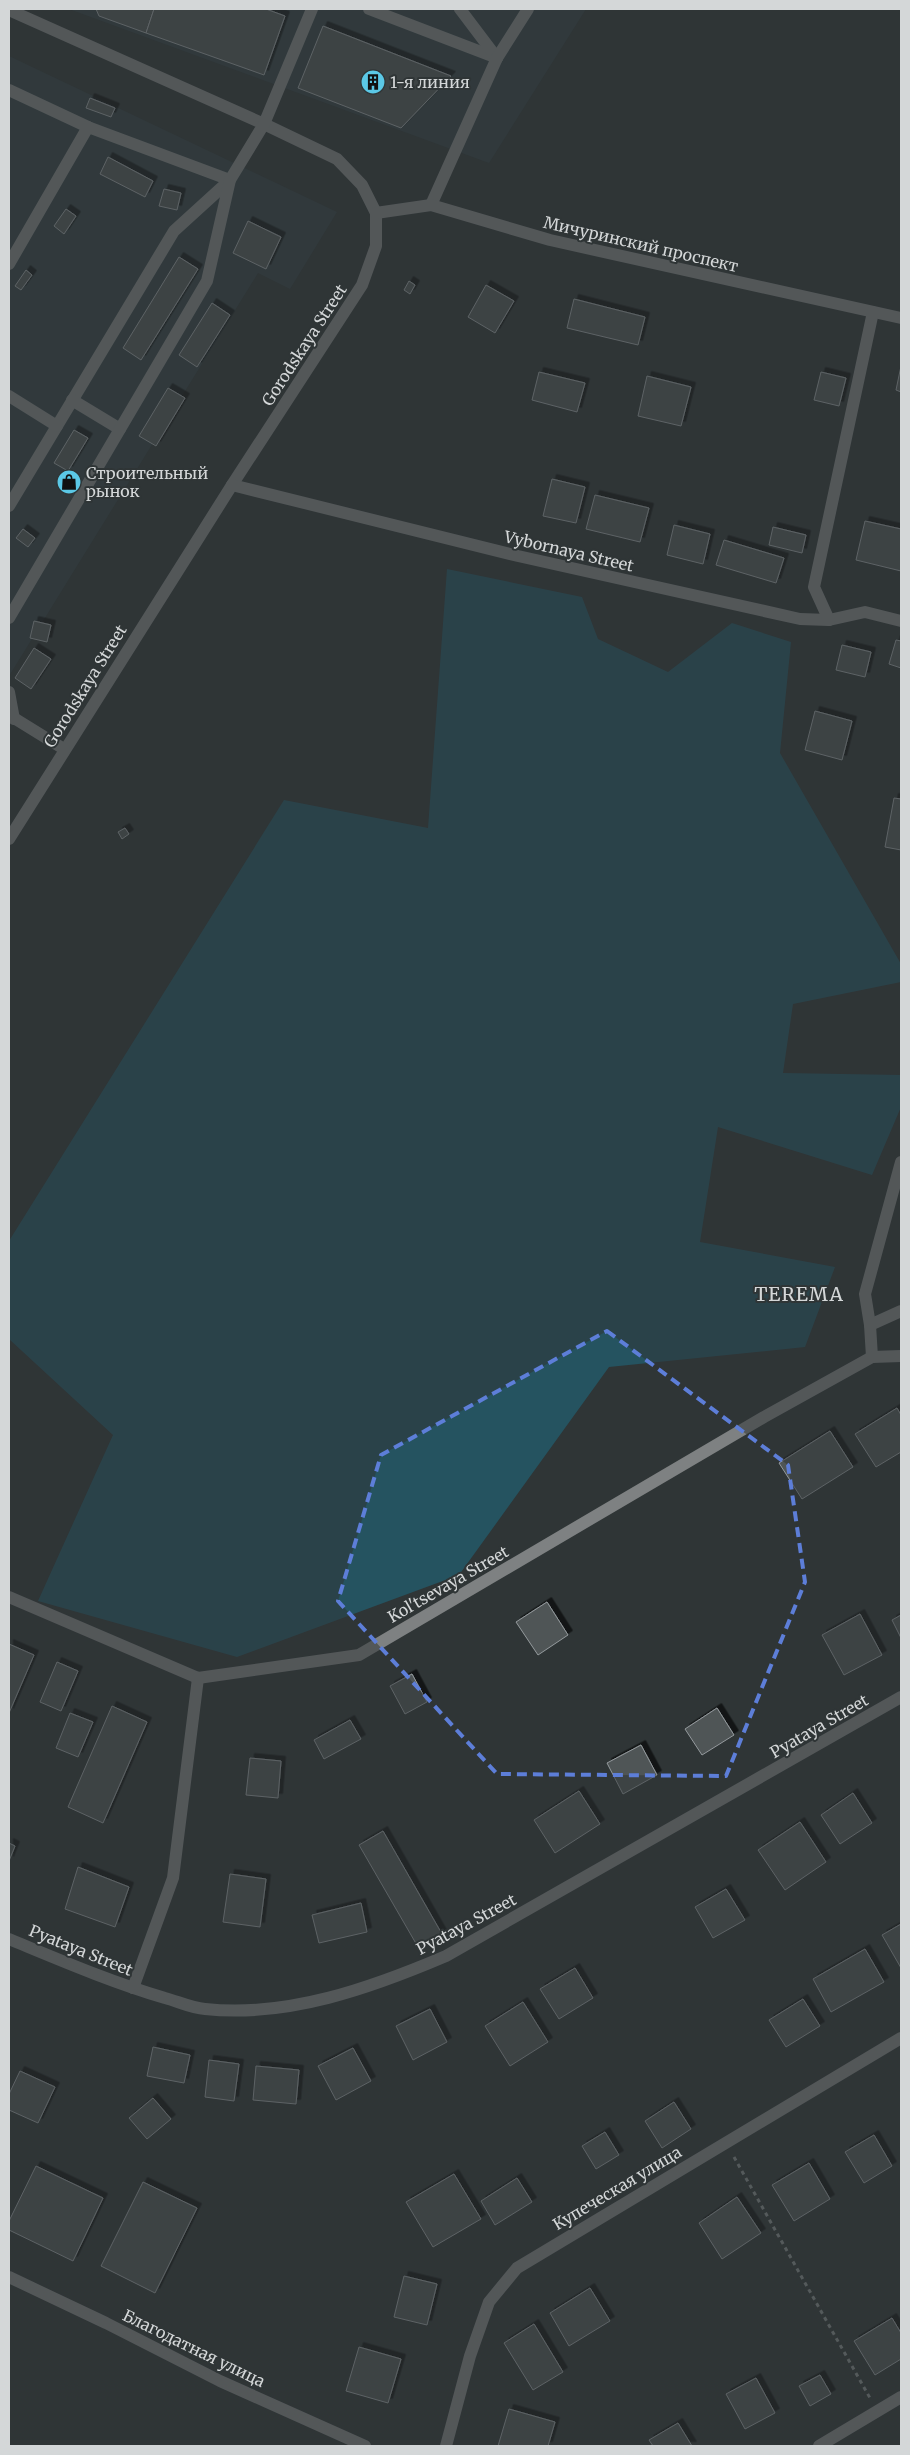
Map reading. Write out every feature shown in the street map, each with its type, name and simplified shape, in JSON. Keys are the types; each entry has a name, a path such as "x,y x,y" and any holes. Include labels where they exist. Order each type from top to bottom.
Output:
{"street":[{"path":"9,506 174,231 230,180 264,124 312,9"},
{"path":"369,9 497,58"},
{"path":"460,9 497,58"},
{"path":"431,205 497,58 528,9"},
{"name":"Gorodskaya Street","path":"9,839 232,485 362,286 376,246 376,214 362,185 337,159 264,124 13,11"},
{"path":"9,90 88,127 230,180"},
{"path":"9,264 88,127"},
{"path":"9,618 208,281 230,180"},
{"name":"Мичуринский проспект","path":"376,214 431,205 550,240 901,318"},
{"path":"828,620 814,587 873,312"},
{"path":"9,396 57,426"},
{"path":"72,400 120,429"},
{"name":"Vybornaya Street","path":"232,485 528,558 800,619 828,620 865,612 901,621"},
{"path":"9,692 11,717 64,749"},
{"path":"901,1162 865,1294 870,1325 872,1357 901,1356"},
{"path":"870,1325 901,1311"},
{"name":"Kol'tsevaya Street","path":"198,1678 359,1655 764,1417 872,1357"},
{"path":"9,1597 198,1678 173,1878 133,1988"},
{"name":"Pyataya Street","path":"9,1939 133,1988 203,2009 264,2010 331,1997 393,1979 446,1956 901,1697"},
{"name":"Купеческая улица","path":"446,2446 470,2356 489,2302 517,2268 901,2038"},
{"name":"Благодатная улица","path":"9,2277 220,2380 365,2446"},
{"path":"819,2446 901,2398"}],"path":[{"path":"725,2142 877,2412"}],"highlighted area":[{"path":"607,1331 788,1465 805,1582 726,1776 497,1774 338,1601 381,1455"}],"shaded area":[{"path":"69,9 586,9 489,163"},
{"name":"Строительный рынок","path":"9,56 337,212 290,289 258,273 9,676"},
{"path":"447,569 582,597 598,639 668,672 732,623 791,642 780,753 901,964 901,982 793,1004 783,1073 901,1075 901,1107 872,1175 718,1127 700,1242 835,1267 805,1347 609,1367 459,1575 237,1657 38,1601 113,1435 9,1339 9,1241 284,800 428,828"}],"building":[{"path":"96,9 154,9 146,33 99,16"},
{"path":"154,9 266,9 285,16 264,75 146,33"},
{"name":"1-я линия","path":"323,26 451,76 401,128 298,88"},
{"path":"90,98 115,108 111,117 86,108"},
{"path":"108,157 153,181 145,197 100,174"},
{"path":"164,189 181,193 177,210 159,206"},
{"path":"66,209 76,216 64,234 54,226"},
{"path":"248,221 281,237 266,269 233,253"},
{"path":"179,257 198,269 141,360 123,348"},
{"path":"26,270 32,275 21,290 15,286"},
{"path":"409,281 415,285 410,294 404,290"},
{"path":"486,285 514,301 495,333 468,317"},
{"path":"574,299 645,317 638,345 567,328"},
{"path":"212,303 230,315 197,367 179,355"},
{"path":"901,366 901,392 896,390"},
{"path":"539,372 585,383 577,412 532,400"},
{"path":"821,372 846,378 839,406 814,400"},
{"path":"647,376 691,387 681,426 638,416"},
{"path":"168,388 185,398 156,446 139,436"},
{"path":"74,430 88,438 68,471 54,463"},
{"path":"552,479 585,487 576,523 543,516"},
{"path":"595,495 649,508 640,542 586,529"},
{"path":"865,521 901,529 901,571 856,560"},
{"path":"674,525 710,534 703,564 667,555"},
{"path":"773,527 806,535 802,553 769,545"},
{"path":"23,529 35,538 28,547 16,538"},
{"path":"724,540 784,558 776,583 716,565"},
{"path":"34,621 51,625 47,642 30,638"},
{"path":"896,640 901,641 901,668 889,664"},
{"path":"842,645 871,652 865,677 836,670"},
{"path":"34,648 51,659 31,689 15,678"},
{"path":"815,711 852,721 842,760 805,750"},
{"path":"894,798 901,799 901,850 885,847"},
{"path":"125,828 129,834 122,839 118,832"},
{"path":"897,1408 901,1415 901,1452 876,1467 855,1434"},
{"path":"830,1431 853,1467 802,1499 779,1463"},
{"path":"547,1602 568,1635 538,1655 516,1622"},
{"path":"860,1614 882,1655 844,1675 822,1635"},
{"path":"901,1615 901,1638 892,1620"},
{"path":"9,1644 34,1655 9,1713"},
{"path":"57,1662 78,1671 61,1711 40,1702"},
{"path":"412,1674 427,1702 405,1714 390,1686"},
{"path":"112,1706 147,1722 103,1823 68,1807"},
{"path":"717,1708 734,1735 702,1755 685,1729"},
{"path":"70,1713 93,1722 78,1757 56,1748"},
{"path":"350,1720 361,1739 324,1759 314,1740"},
{"path":"641,1745 657,1775 623,1794 607,1763"},
{"path":"250,1758 281,1761 278,1798 246,1795"},
{"path":"579,1791 600,1824 555,1853 534,1820"},
{"path":"853,1793 872,1823 840,1844 821,1815"},
{"path":"800,1822 826,1862 785,1890 758,1850"},
{"path":"383,1831 442,1934 418,1947 359,1845"},
{"path":"9,1843 15,1846 9,1861"},
{"path":"78,1867 129,1887 115,1927 65,1909"},
{"path":"230,1874 266,1879 260,1927 223,1922"},
{"path":"726,1889 745,1920 713,1938 695,1907"},
{"path":"361,1903 367,1932 319,1943 312,1915"},
{"path":"901,1924 901,1968 882,1935"},
{"path":"865,1949 884,1982 831,2012 813,1979"},
{"path":"575,1968 593,1998 559,2019 540,1989"},
{"path":"803,1999 820,2026 786,2047 769,2020"},
{"path":"523,2002 548,2042 510,2066 485,2026"},
{"path":"430,2009 447,2042 413,2060 396,2026"},
{"path":"153,2047 190,2055 184,2083 147,2076"},
{"path":"353,2048 371,2081 336,2100 318,2066"},
{"path":"209,2060 239,2064 234,2101 205,2097"},
{"path":"256,2066 299,2070 296,2104 253,2100"},
{"path":"20,2071 55,2087 38,2123 9,2110 9,2094"},
{"path":"153,2098 171,2119 147,2139 129,2118"},
{"path":"674,2102 691,2129 662,2148 645,2121"},
{"path":"605,2132 619,2155 596,2169 582,2146"},
{"path":"874,2135 892,2166 864,2183 845,2152"},
{"path":"809,2163 830,2199 794,2221 772,2185"},
{"path":"36,2166 103,2198 73,2261 9,2230 9,2221"},
{"path":"454,2174 481,2219 433,2247 406,2202"},
{"path":"517,2178 532,2202 495,2225 481,2201"},
{"path":"143,2182 197,2208 155,2293 101,2266"},
{"path":"737,2197 761,2233 722,2259 699,2223"},
{"path":"404,2276 437,2284 427,2325 394,2317"},
{"path":"590,2288 610,2321 569,2346 550,2313"},
{"path":"892,2318 901,2333 901,2359 875,2375 854,2341"},
{"path":"534,2324 563,2372 533,2390 504,2343"},
{"path":"359,2347 401,2359 388,2403 346,2391"},
{"path":"820,2375 831,2394 810,2406 799,2386"},
{"path":"756,2378 775,2413 745,2429 726,2394"},
{"path":"509,2409 555,2422 548,2446 498,2446"},
{"path":"678,2423 692,2446 653,2446 649,2440"}],"place":[{"name":"1-я линия","path":"373,82"},
{"name":"Строительный рынок","path":"69,482"}],"district":[{"name":"TEREMA","path":"799,1294"}]}
